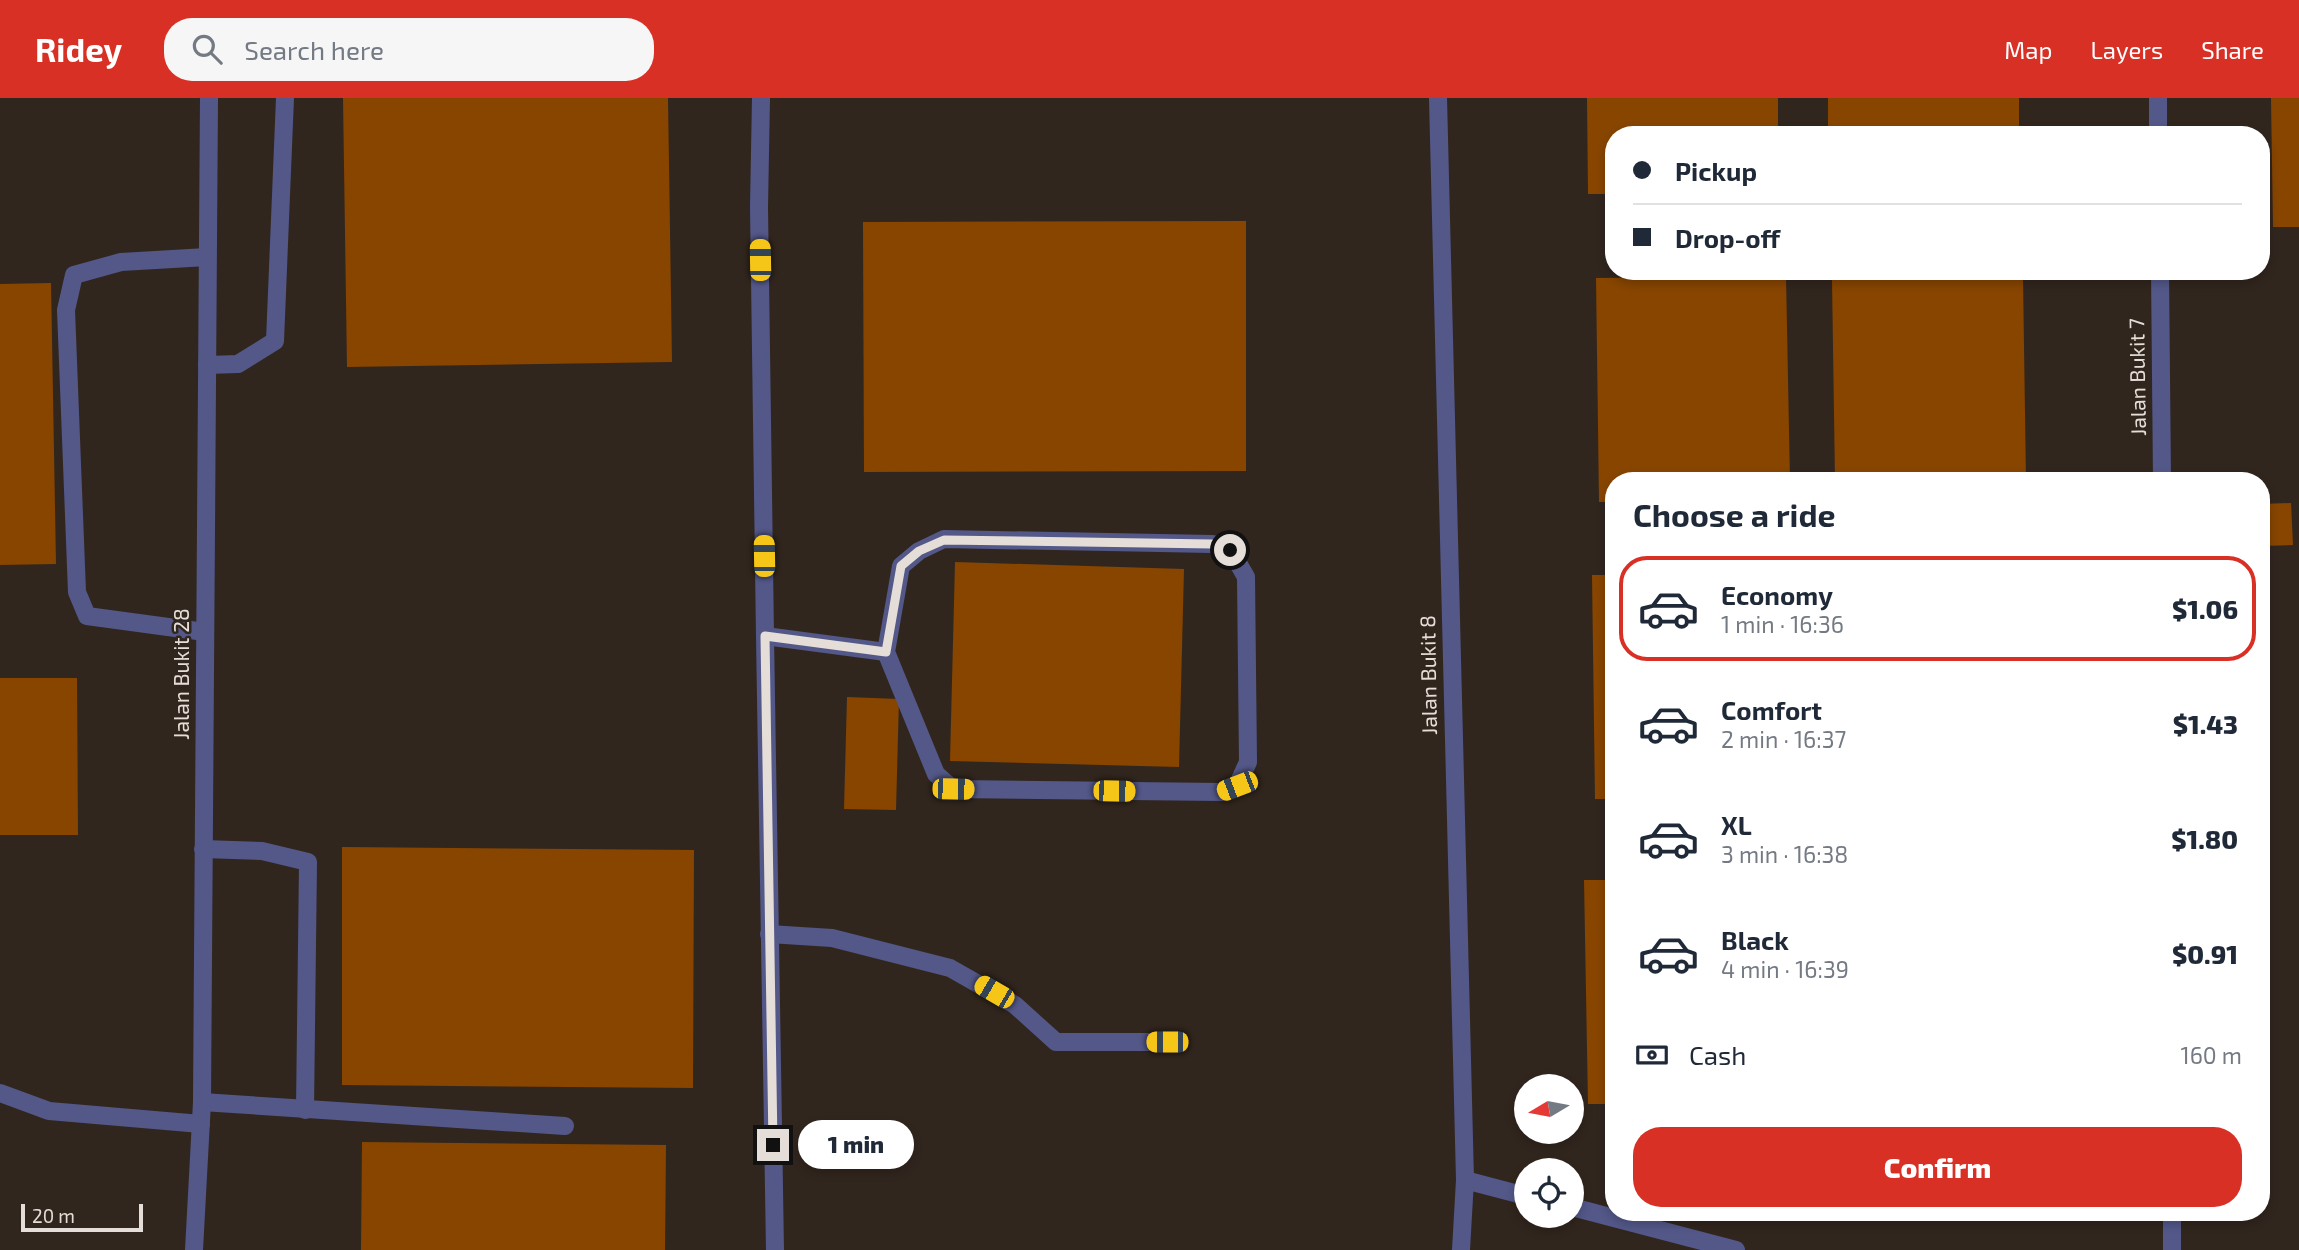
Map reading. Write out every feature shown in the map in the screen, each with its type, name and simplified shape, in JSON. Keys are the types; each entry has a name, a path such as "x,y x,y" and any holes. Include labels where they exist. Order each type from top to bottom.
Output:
{"street":[{"name":"Jalan Bukit 28","path":"194,1250 202,1102 209,98"},
{"path":"207,365 239,364 275,341 285,98"},
{"path":"761,98 765,636 775,1250"},
{"name":"Jalan Bukit 8","path":"1438,98 1465,1180 1461,1250"},
{"path":"2158,98 2158,126"},
{"path":"205,632 87,616 76,592 66,310 74,275 121,262 207,257"},
{"name":"Jalan Bukit 7","path":"2160,280 2162,472"},
{"path":"944,540 1212,544 1230,550 1246,577 1248,762 1237,786 1221,792 953,789 936,774 886,652 901,566 919,551 944,540"},
{"path":"765,636 886,652"},
{"path":"203,849 262,851 308,862 305,1110"},
{"path":"769,934 832,939 950,968 1016,1005 1056,1042 1167,1042"},
{"path":"0,1093 49,1111 201,1124"},
{"path":"202,1102 565,1126"},
{"path":"1465,1180 1514,1193"},
{"path":"1584,1211 1605,1216"},
{"path":"1623,1221 1736,1250"},
{"path":"2172,1221 2172,1250"}],"building":[{"path":"343,98 668,98 672,362 347,367"},
{"path":"1587,98 1778,98 1778,126 1605,126 1605,194 1588,194"},
{"path":"1828,98 2019,98 2019,126 1828,126"},
{"path":"2271,98 2299,98 2299,227 2273,227"},
{"path":"1246,221 1246,471 864,472 863,222"},
{"path":"1596,278 1786,280 1790,472 1605,472 1605,502 1599,502"},
{"path":"1832,280 2023,280 2026,472 1835,472"},
{"path":"51,283 56,564 0,565 0,284"},
{"path":"2291,503 2293,545 2270,546 2270,504"},
{"path":"955,562 1184,569 1179,767 950,761"},
{"path":"1592,575 1605,575 1605,799 1595,799"},
{"path":"0,678 77,678 78,835 0,835"},
{"path":"847,697 899,699 896,810 844,809"},
{"path":"342,847 694,850 693,1088 342,1085"},
{"path":"1584,880 1605,880 1605,1104 1588,1104"},
{"path":"362,1142 666,1145 665,1250 361,1250"}],"route":[{"path":"773,1145 765,636 886,652 901,566 919,551 944,540 1212,544 1230,550"}]}
